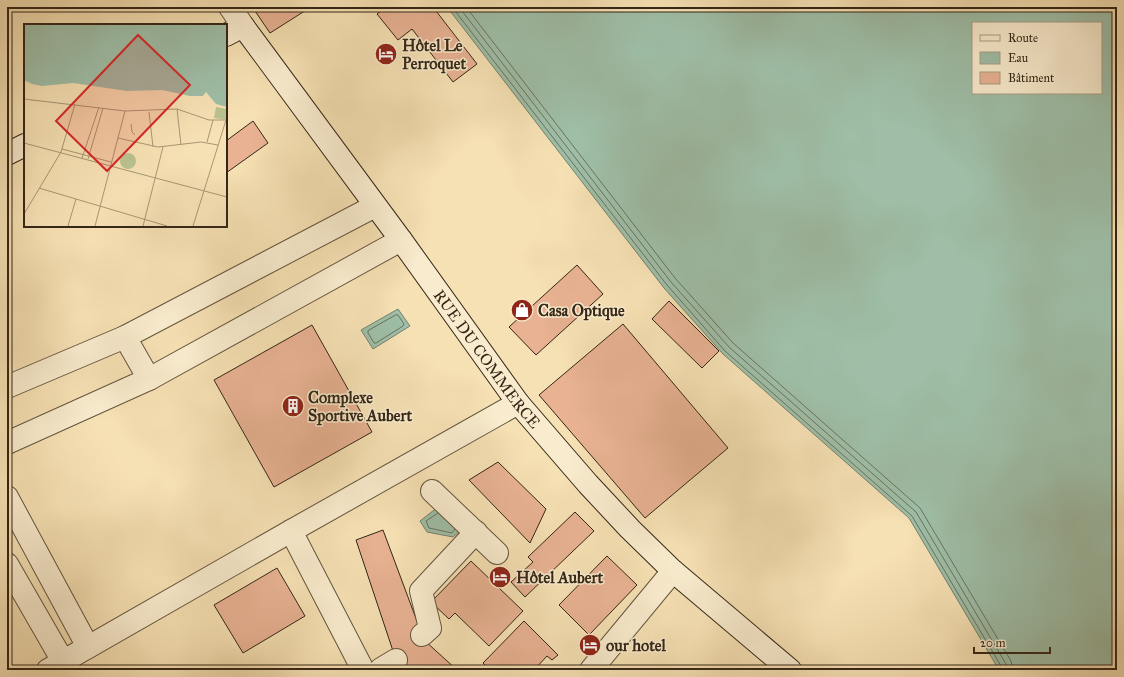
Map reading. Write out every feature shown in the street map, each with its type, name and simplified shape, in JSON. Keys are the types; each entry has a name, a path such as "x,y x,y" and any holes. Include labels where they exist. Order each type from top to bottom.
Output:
{"street":[{"name":"RUE DU COMMERCE","path":"230,7 235,30 267,56 375,206 402,240 518,403 588,484 630,529 673,571 790,670"},
{"path":"7,154 24,146"},
{"path":"7,387 126,336 375,206"},
{"path":"7,443 149,379 402,240"},
{"path":"126,336 149,379"},
{"path":"7,564 60,667 88,647 518,403"},
{"path":"432,491 497,553"},
{"path":"7,496 88,647"},
{"path":"291,531 380,666"},
{"path":"422,635 430,628 421,591 476,532"},
{"path":"591,670 673,571"}],"water":[{"path":"447,7 1117,7 1117,670 999,670 909,518 723,354 664,288"},
{"path":"398,309 410,326 373,349 361,330"},
{"path":"438,507 461,530 453,537 427,532 420,521"}],"building":[{"path":"311,7 270,33 253,8"},
{"path":"386,7 433,7 477,64 453,82 412,29 398,40 377,14"},
{"path":"253,121 268,143 227,172 227,140"},
{"path":"577,265 603,294 536,355 509,327"},
{"path":"669,301 719,351 702,368 652,319"},
{"path":"623,324 728,448 645,518 539,395"},
{"name":"Complexe Sportive Aubert","path":"312,325 372,432 274,487 214,380"},
{"path":"498,462 546,509 530,543 469,480"},
{"path":"575,512 594,531 525,597 511,582 533,562 528,557"},
{"path":"383,530 424,640 457,670 407,670 396,660 356,540"},
{"path":"607,556 637,585 589,635 559,605"},
{"path":"471,561 523,611 489,646 455,613 449,619 431,602"},
{"path":"277,568 305,616 243,653 214,605"},
{"path":"524,621 558,655 552,660 547,656 534,670 490,670 483,663"}],"place":[{"name":"Hôtel Le Perroquet","path":"386,54"},
{"name":"Casa Optique","path":"522,310"},
{"name":"Complexe Sportive Aubert","path":"293,406"},
{"name":"Hôtel Aubert","path":"500,577"},
{"name":"our hotel","path":"590,645"}]}
